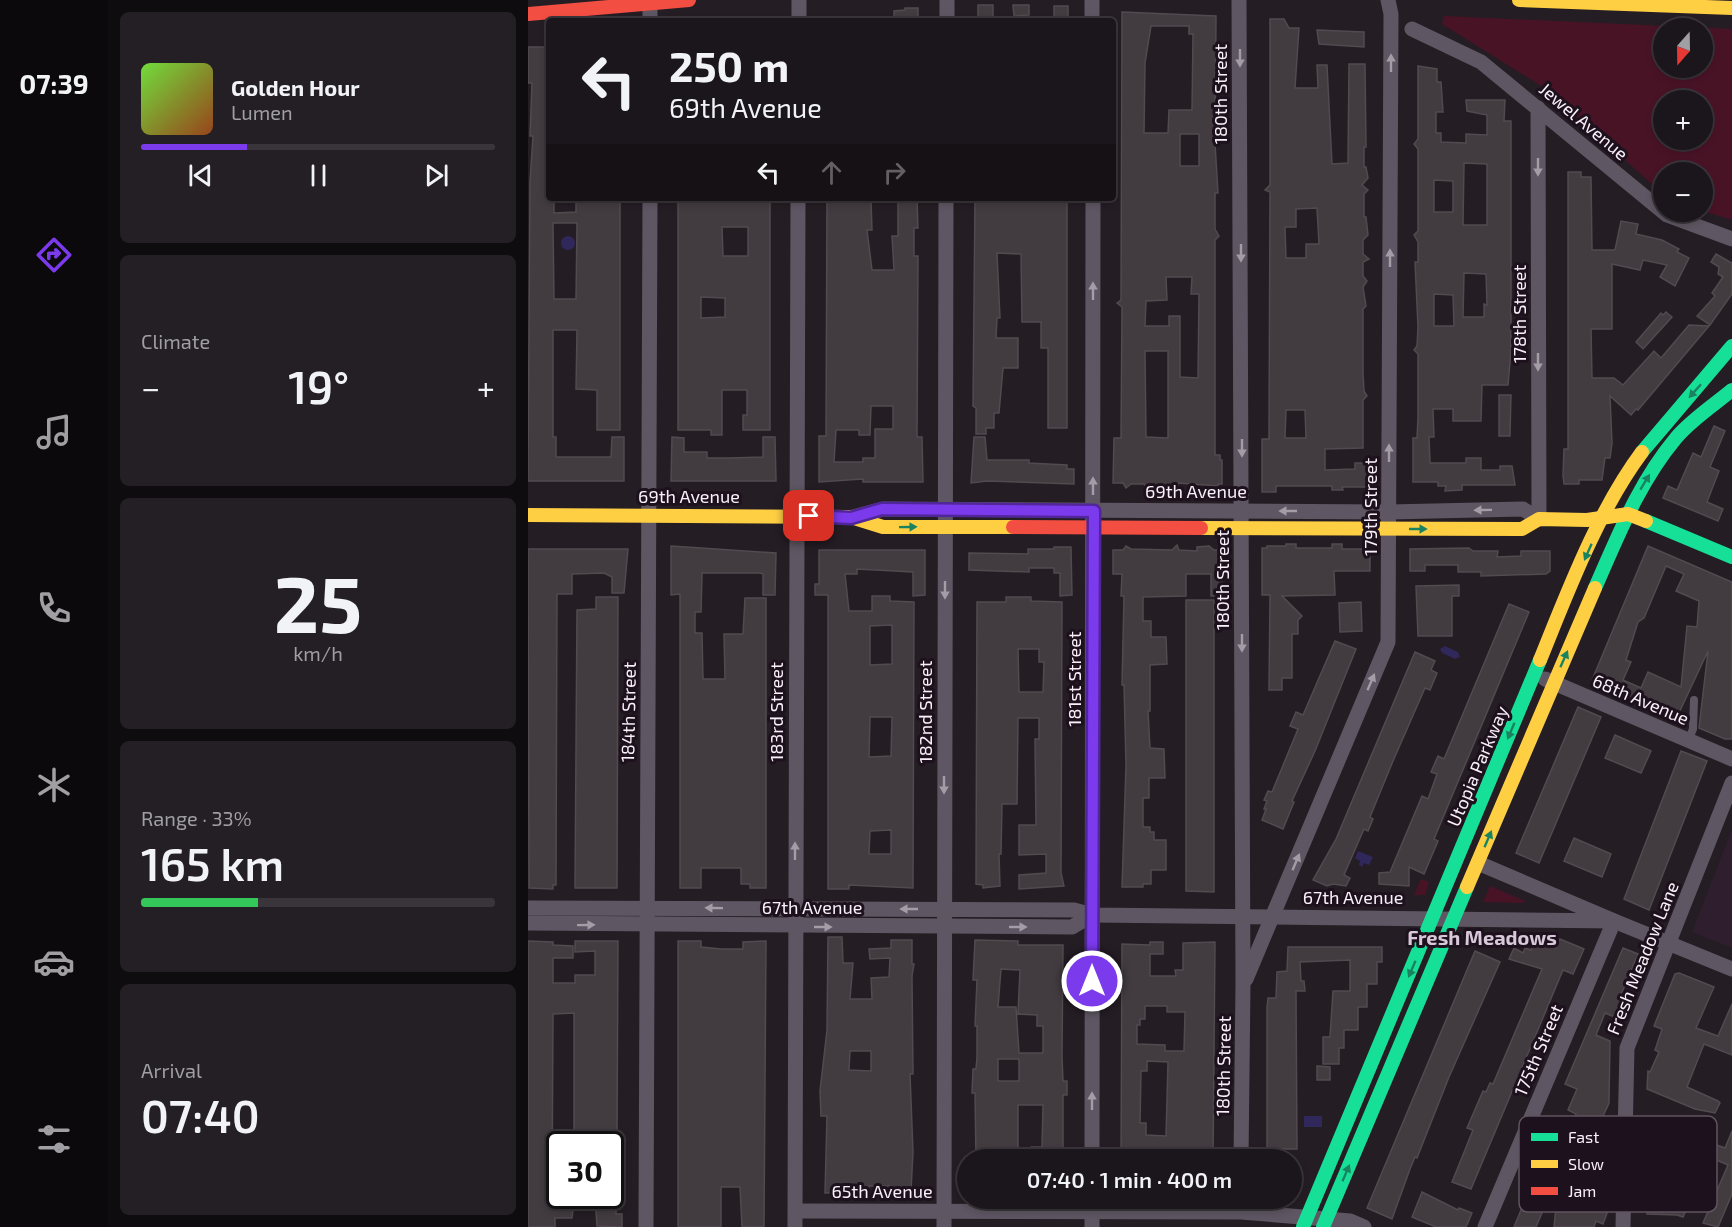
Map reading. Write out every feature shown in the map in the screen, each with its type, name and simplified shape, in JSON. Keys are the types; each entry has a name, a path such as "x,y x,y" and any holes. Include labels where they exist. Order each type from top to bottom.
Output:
{"main road":[{"path":"528,14 689,0"},
{"path":"1519,0 1680,3 1732,8"},
{"name":"Utopia Parkway","path":"1305,1222 1535,675 1604,518 1641,451 1658,429 1717,367 1732,346"},
{"path":"1325,1223 1553,683 1628,514 1660,459 1678,436 1725,401 1732,390"},
{"path":"1628,514 1732,556"},
{"name":"69th Avenue","path":"528,515 797,516 851,518 883,527 1020,526 1094,519 1167,529 1389,530 1522,529 1539,519 1587,520 1628,514"}],"street":[{"path":"799,0 799,18"},
{"path":"947,0 947,18"},
{"path":"1092,0 1092,18"},
{"name":"180th Street","path":"1239,0 1243,984 1241,1149"},
{"name":"179th Street","path":"1243,984 1274,916 1388,642 1391,14 1389,0"},
{"path":"650,2 650,18"},
{"name":"Jewel Avenue","path":"1412,29 1481,63 1667,215 1732,239"},
{"name":"178th Street","path":"1538,108 1539,519"},
{"name":"184th Street","path":"646,1227 645,906 650,201"},
{"name":"183rd Street","path":"795,1227 798,201"},
{"name":"182nd Street","path":"944,1227 946,201"},
{"name":"181st Street","path":"1092,1149 1093,201"},
{"name":"69th Avenue","path":"851,518 882,509 1021,511 1094,519 1167,511 1389,512 1523,509 1539,519"},
{"path":"1020,526 1021,511"},
{"path":"1167,511 1167,529"},
{"path":"1314,511 1314,529"},
{"name":"68th Avenue","path":"1535,675 1732,759"},
{"name":"Fresh Meadow Lane","path":"1626,1116 1627,1048 1732,783"},
{"name":"67th Avenue","path":"1478,863 1732,969"},
{"name":"67th Avenue","path":"528,908 645,906 795,910 1074,910 1092,915 1455,917 1614,921"},
{"name":"67th Avenue","path":"528,923 795,927 1072,927 1092,915"},
{"name":"175th Street","path":"1532,1116 1614,921"},
{"name":"175th Street","path":"1485,1227 1519,1146"},
{"name":"65th Avenue","path":"796,1211 1092,1212 1156,1209"},
{"name":"65th Avenue","path":"1256,1209 1305,1222 1350,1221 1364,1227"},
{"name":"Fresh Meadow Lane","path":"1623,1212 1623,1227"}],"lane":[{"path":"1689,741 1693,729 1695,700"}],"shaded area":[{"path":"1444,16 1653,25 1653,78 1713,78 1713,28 1732,29 1732,220 1713,214 1713,162 1653,162 1653,185 1543,87 1442,24"},
{"path":"568,236 573,238 575,243 573,248 568,250 563,248 561,243 563,238"},
{"path":"1445,646 1458,652 1460,657 1455,659 1442,653 1440,649"},
{"path":"1732,829 1732,948 1692,932"},
{"path":"1358,851 1373,857 1369,865 1364,863 1362,867 1359,865 1360,861 1355,858"},
{"path":"1421,879 1429,882 1425,895 1414,895"},
{"path":"1490,886 1525,901 1524,903 1483,902"},
{"path":"1304,1116 1322,1116 1322,1127 1304,1127"}],"building":[{"path":"978,5 993,5 993,18 978,18"},
{"path":"1013,5 1029,5 1029,15 1014,16"},
{"path":"1054,6 1068,6 1068,18 1054,18"},
{"path":"905,8 918,8 918,18 894,18 894,11 905,10"},
{"path":"1122,12 1216,16 1215,143 1218,193 1215,193 1215,229 1219,236 1215,240 1215,455 1220,455 1220,460 1222,460 1222,484 1218,486 1178,483 1178,489 1163,489 1163,487 1145,486 1144,484 1131,484 1126,488 1123,483 1113,483 1114,438 1121,438 1122,307 1117,303 1121,300","holes":["1151,26 1189,26 1189,34 1193,34 1192,110 1169,110 1168,133 1144,133 1145,63","1180,134 1199,134 1199,166 1180,166","1166,277 1192,277 1191,294 1199,294 1198,378 1180,377 1180,316 1169,316 1169,326 1145,326 1146,301 1167,300","1145,351 1168,351 1168,438 1146,437"]},
{"path":"1270,19 1284,19 1289,28 1299,28 1295,88 1318,88 1317,65 1327,65 1332,164 1348,163 1349,64 1365,64 1366,147 1364,147 1364,167 1366,167 1368,178 1362,185 1368,190 1364,194 1364,217 1366,217 1368,235 1363,240 1363,254 1369,259 1363,262 1363,276 1367,281 1363,287 1366,306 1363,309 1363,373 1364,391 1367,396 1363,400 1363,448 1325,449 1325,470 1355,469 1355,463 1371,463 1371,487 1342,487 1343,490 1332,490 1332,486 1276,486 1276,492 1262,492 1262,439 1269,439 1270,192 1265,190 1270,185","holes":["1317,208 1319,244 1306,244 1306,258 1286,258 1285,227 1296,227 1296,209","1286,410 1305,410 1306,438 1285,438"]},
{"path":"1317,30 1364,32 1364,47 1319,44"},
{"path":"528,47 546,47 546,201 554,201 554,213 576,212 576,201 620,201 620,430 597,430 597,390 576,389 577,330 553,330 553,437 556,437 556,457 611,457 612,437 624,437 624,481 528,481 532,83 528,83","holes":["553,223 577,223 576,299 554,299"]},
{"path":"1418,66 1437,69 1437,82 1441,82 1443,112 1436,112 1436,133 1441,133 1441,142 1466,143 1466,134 1487,135 1487,115 1467,111 1466,100 1505,100 1504,121 1511,121 1511,350 1508,385 1482,385 1481,421 1453,421 1453,409 1433,409 1434,437 1429,437 1430,463 1466,463 1466,458 1481,458 1481,470 1500,470 1500,466 1512,466 1515,485 1462,485 1462,490 1445,491 1446,486 1438,486 1438,482 1413,482 1413,438 1417,438 1418,418 1418,354 1414,350 1417,346 1418,327 1415,262 1418,262 1418,242 1414,235 1418,231 1418,149 1414,144 1418,139","holes":["1464,163 1487,164 1487,225 1463,225","1434,180 1453,181 1453,212 1434,212","1464,273 1486,274 1487,305 1484,304 1484,317 1463,317","1434,294 1453,295 1454,326 1434,326"]},
{"path":"1568,172 1581,172 1581,177 1591,177 1592,250 1615,250 1621,221 1638,224 1636,234 1662,240 1679,249 1677,252 1689,258 1675,286 1660,277 1667,265 1643,260 1640,270 1612,264 1612,329 1591,329 1592,378 1614,378 1623,385 1654,351 1661,358 1689,325 1709,326 1638,410 1636,409 1631,415 1610,396 1612,443 1610,458 1605,458 1602,480 1579,480 1579,484 1564,484 1563,475 1564,449 1568,449"},
{"path":"678,201 770,201 770,430 743,430 743,415 747,415 747,390 722,390 722,435 711,435 711,430 678,430","holes":["722,227 748,227 748,256 723,256","701,297 725,298 725,317 701,318"]},
{"path":"827,201 871,201 872,230 867,230 872,270 894,270 892,236 898,236 898,201 917,201 918,228 914,228 914,256 918,256 917,437 922,437 923,482 863,482 863,479 819,482 819,436 826,436","holes":["871,406 893,406 893,429 875,429 875,458 863,458 863,462 834,462 836,430 859,430 859,435 870,435"]},
{"path":"975,201 1067,201 1067,428 1048,428 1048,348 1041,348 1041,322 1022,322 1021,254 997,253 1000,318 997,318 996,338 1018,338 1018,368 1003,368 999,413 994,413 994,428 986,428 986,434 976,434 976,408 973,406"},
{"path":"1716,254 1732,263 1732,294 1710,325 1697,316 1715,296 1712,293 1723,277 1718,274 1719,267 1711,262"},
{"path":"1666,312 1672,317 1643,349 1636,342 1661,313 1663,315"},
{"path":"1499,395 1511,395 1510,436 1499,436"},
{"path":"1714,426 1725,431 1710,467 1719,471 1707,502 1723,509 1718,521 1663,498 1668,486 1677,490 1693,453 1701,457"},
{"path":"672,437 684,438 684,452 707,452 707,458 730,458 763,457 763,437 775,437 776,481 671,481"},
{"path":"974,437 985,437 987,460 1029,460 1029,463 1067,465 1067,469 1074,469 1074,484 987,481 971,483"},
{"path":"1286,544 1296,544 1296,548 1332,548 1332,544 1342,544 1342,549 1370,549 1370,571 1334,571 1335,595 1282,596 1302,616 1298,620 1298,634 1292,634 1292,678 1282,678 1282,690 1269,690 1270,595 1262,595 1262,548 1286,546"},
{"path":"1177,545 1179,550 1197,551 1197,547 1209,546 1214,550 1222,550 1222,596 1211,596 1211,574 1186,574 1186,596 1143,597 1143,621 1151,621 1151,637 1166,637 1167,664 1150,665 1150,711 1148,711 1150,748 1164,749 1165,778 1149,778 1149,798 1143,798 1143,827 1150,827 1150,832 1154,832 1154,840 1166,840 1166,870 1151,870 1151,884 1143,884 1143,887 1122,887 1126,765 1124,685 1122,685 1124,596 1121,596 1122,574 1113,574 1113,550 1123,550 1126,546 1131,549 1172,550"},
{"path":"671,546 776,553 775,595 763,595 763,574 760,573 702,573 701,612 695,612 695,633 702,633 703,679 725,679 724,634 743,634 745,598 766,598 766,888 750,888 750,884 741,884 741,868 701,868 701,888 680,888 680,594 671,595"},
{"path":"1648,546 1732,582 1732,739 1725,739 1699,728 1708,651 1677,717 1592,680","holes":["1666,566 1684,574 1676,591 1699,601 1697,627 1687,626 1681,687 1648,672 1641,688 1623,680 1631,662 1626,660 1638,622 1644,618"]},
{"path":"1054,547 1071,547 1072,595 1060,596 1060,573 1054,573 1054,568 1029,568 1029,572 969,570 969,553 1028,554 1028,549 1054,549"},
{"path":"1469,548 1473,551 1498,551 1497,557 1521,556 1521,551 1550,551 1550,571 1546,574 1481,576 1481,572 1458,572 1458,565 1425,565 1425,571 1410,571 1410,549"},
{"path":"528,549 628,549 624,593 612,593 612,577 604,573 572,574 572,594 557,594 556,885 553,885 553,889 529,888"},
{"path":"819,550 925,550 925,595 913,596 913,572 857,569 857,574 845,574 849,611 872,611 872,596 890,596 890,601 914,602 913,888 849,885 849,889 828,889 828,595 815,595 815,584 819,584","holes":["892,625 892,664 870,665 870,626","870,717 892,717 891,756 869,757","891,830 891,854 869,854 870,831"]},
{"path":"1459,585 1459,596 1452,596 1452,636 1418,636 1416,586"},
{"path":"596,597 618,597 617,888 575,888 577,610 596,609"},
{"path":"1006,597 1031,597 1031,601 1062,602 1061,873 1064,886 1019,889 1019,875 1046,873 1046,854 1019,855 1019,825 1036,825 1035,739 1039,739 1039,718 1018,718 1017,804 1002,804 1000,886 983,888 983,885 976,884 977,602 1006,602","holes":["1018,649 1039,649 1039,662 1044,662 1043,692 1019,692"]},
{"path":"1186,600 1214,600 1214,892 1186,891"},
{"path":"1361,602 1362,631 1340,632 1339,603"},
{"path":"1509,604 1529,612 1434,839 1438,841 1424,874 1409,867 1409,886 1379,884 1379,873 1390,872 1422,796 1428,799 1437,774 1431,772 1438,756 1444,759"},
{"path":"1335,641 1356,649 1292,801 1294,802 1283,829 1262,820 1267,801 1264,800 1268,791 1272,792 1298,729 1290,726 1296,712 1303,715"},
{"path":"1415,652 1435,661 1431,670 1437,673 1430,690 1425,688 1370,817 1373,819 1368,831 1364,829 1344,875 1350,878 1346,886 1333,884 1327,886 1313,880 1336,839"},
{"path":"1578,707 1601,717 1539,863 1516,853"},
{"path":"1615,735 1651,751 1641,773 1605,758"},
{"path":"1681,751 1707,761 1649,910 1624,899"},
{"path":"1574,838 1611,854 1602,877 1564,861"},
{"path":"828,937 842,937 843,963 853,963 850,999 872,999 871,978 889,977 890,958 870,959 869,949 891,948 891,940 912,940 912,964 914,964 912,976 913,1074 910,1074 913,1152 911,1191 890,1192 890,1186 869,1186 869,1195 856,1195 856,1192 825,1193 827,1116 821,1116 820,1091 827,1030","holes":["850,1051 871,1051 871,1071 849,1070"]},
{"path":"1535,939 1556,948 1560,939 1584,949 1573,974 1563,970 1471,1189 1452,1182 1473,1130 1467,1128 1483,1091 1486,1092 1490,1083 1493,1084 1542,969 1509,959 1514,948 1523,953 1525,948 1531,950"},
{"path":"975,940 1018,941 1018,945 1063,945 1062,1057 1063,1081 1067,1081 1067,1095 1063,1095 1063,1149 1031,1149 1031,1147 1042,1147 1043,1105 1018,1105 1018,1149 976,1149 975,1093 972,1093 973,1069 976,1069 977,1057 977,1026 975,1026 977,980 973,980","holes":["1001,969 1020,970 1018,1014 1037,1015 1037,1026 1043,1026 1043,1053 1019,1053 1016,1007 998,1007","998,1059 1019,1059 1019,1081 998,1081"]},
{"path":"528,941 573,946 573,958 553,958 553,983 575,983 575,975 595,975 595,951 575,952 575,941 618,941 617,1131 574,1131 574,1013 553,1014 552,1131 546,1131 546,1209 573,1210 572,1218 555,1218 555,1227 528,1227"},
{"path":"678,941 701,941 701,947 743,949 743,942 766,941 764,1227 742,1227 740,1187 721,1187 721,1227 678,1227"},
{"path":"1150,942 1163,942 1163,954 1150,954 1150,976 1176,976 1175,970 1183,970 1183,943 1215,942 1213,1149 1121,1149 1122,944 1150,945","holes":["1145,1006 1167,1006 1167,1012 1185,1012 1184,1051 1165,1051 1165,1045 1137,1044 1137,1025 1140,1025 1140,1019 1145,1019","1147,1061 1168,1062 1166,1136 1146,1135 1146,1123 1140,1123 1141,1071 1147,1071"]},
{"path":"1288,947 1382,947 1382,962 1377,962 1377,984 1367,984 1367,1007 1358,1007 1358,1030 1344,1030 1344,1048 1339,1048 1339,1064 1323,1064 1323,1037 1330,1037 1333,991 1350,991 1350,960 1300,962 1301,981 1304,981 1305,991 1296,991 1297,1149 1267,1149 1268,998 1276,998 1277,972 1287,971"},
{"path":"1623,948 1638,954 1620,997 1627,1000 1619,1019 1605,1013 1596,1035 1610,1041 1609,1103 1603,1116 1575,1116 1576,1114 1568,1110 1577,1089 1565,1084"},
{"path":"1475,951 1500,962 1449,1077 1417,1158 1415,1157 1392,1219 1367,1208"},
{"path":"1679,973 1714,987 1696,1028 1718,1036 1732,1004 1732,1055 1704,1044 1687,1087 1718,1101 1720,1103 1715,1113 1695,1109 1647,1089 1648,1071 1650,1072 1659,1052 1655,1050 1662,1029 1654,1026 1675,974"},
{"path":"1317,1066 1330,1067 1330,1080 1317,1080"},
{"path":"1732,1131 1732,1194 1718,1227 1703,1223 1708,1212 1717,1212 1717,1191 1728,1165 1717,1160 1717,1145 1725,1148"},
{"path":"1422,1192 1458,1210 1459,1208 1472,1213 1466,1227 1436,1227 1412,1217"},
{"path":"596,1209 616,1209 616,1214 622,1214 622,1227 597,1226"},
{"path":"1520,1212 1542,1212 1536,1227 1514,1227"},
{"path":"1556,1212 1607,1212 1603,1224 1596,1221 1594,1227 1554,1227"},
{"path":"1647,1212 1685,1212 1683,1217 1647,1214"}],"traffic: fast":[{"path":"1642,452 1732,346"},
{"path":"1595,588 1630,510 1663,455 1689,425 1732,390"},
{"path":"1646,521 1732,557"},
{"path":"1303,1227 1540,660"},
{"path":"1323,1227 1467,887"}],"traffic: slow":[{"path":"1519,0 1732,8"},
{"path":"1540,660 1573,579 1598,526 1611,500 1642,452"},
{"path":"1201,528 1522,529 1539,519 1587,520 1628,514 1646,521"},
{"path":"528,515 851,517 883,527 1013,527"},
{"path":"1467,887 1595,588"}],"traffic: jam":[{"path":"528,14 689,0"},
{"path":"1013,527 1201,528"}],"district":[{"name":"Fresh Meadows","path":"1482,937"}],"route":[{"path":"809,516 851,518 882,509 1094,511 1092,981"}]}
